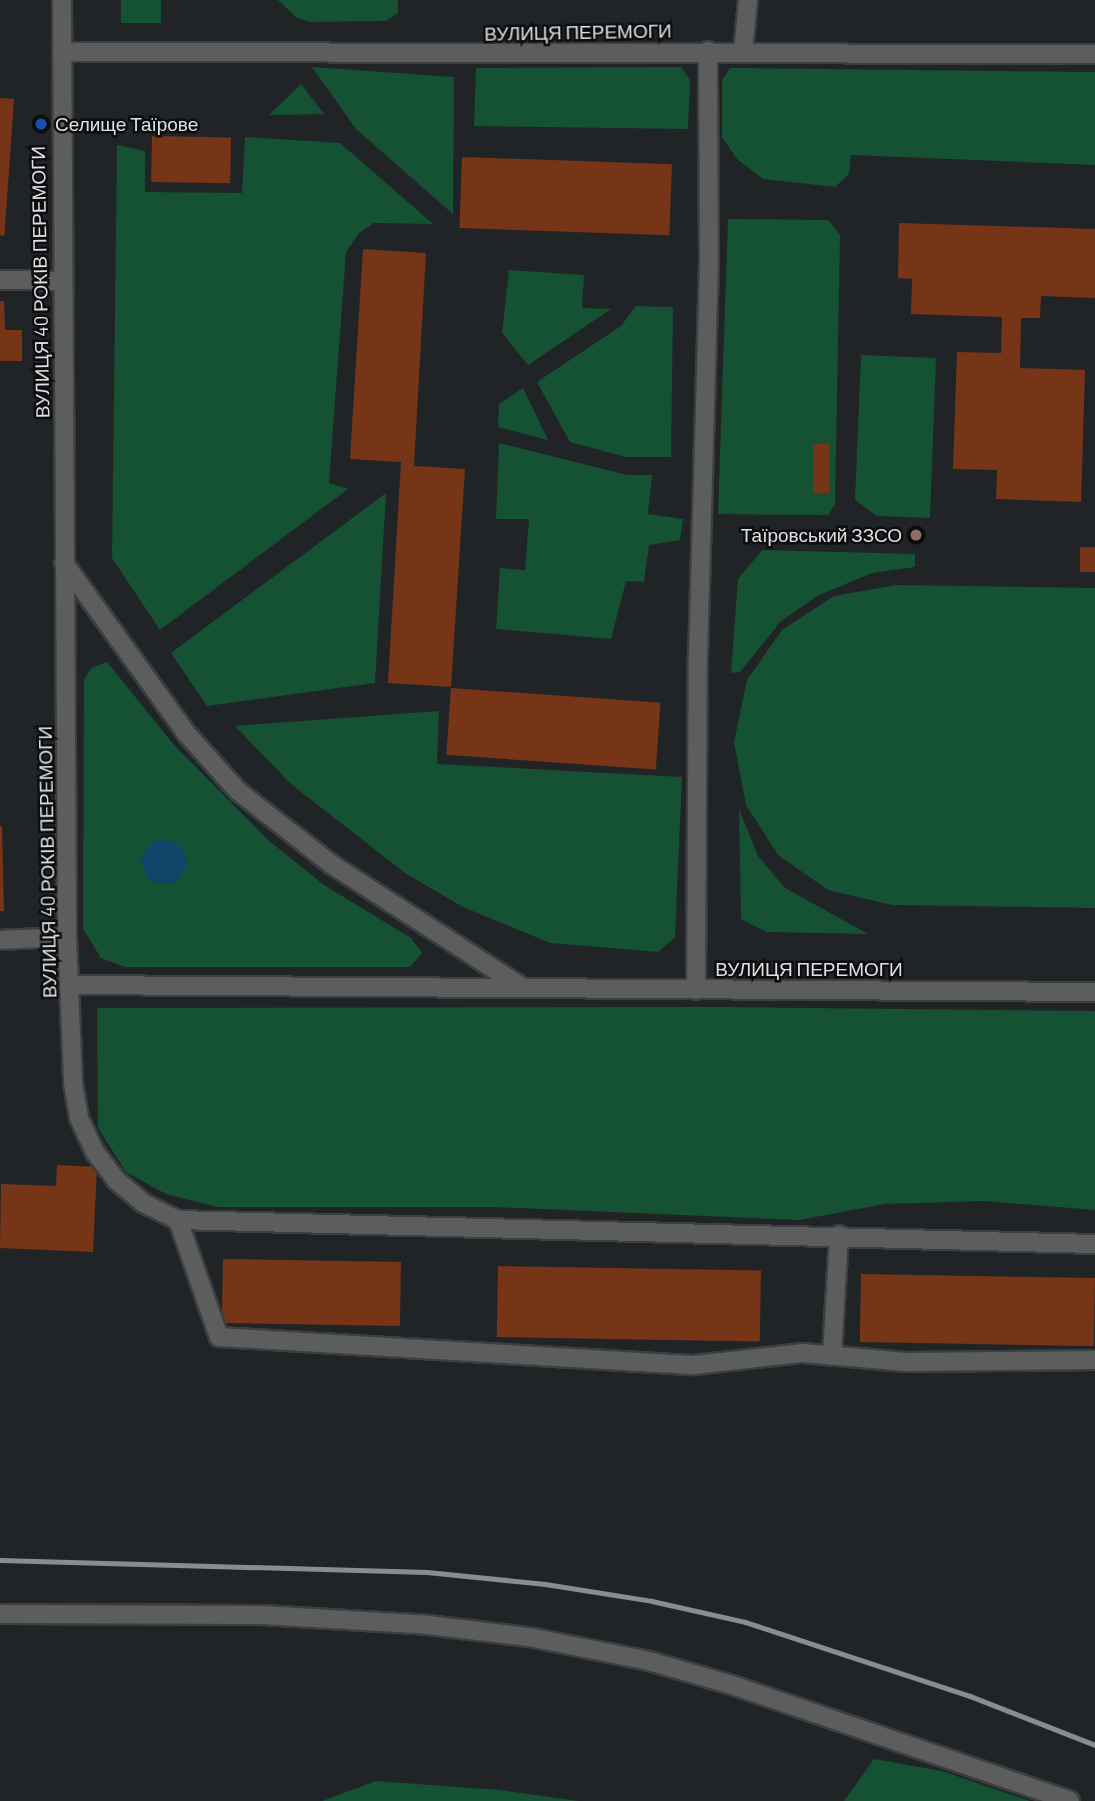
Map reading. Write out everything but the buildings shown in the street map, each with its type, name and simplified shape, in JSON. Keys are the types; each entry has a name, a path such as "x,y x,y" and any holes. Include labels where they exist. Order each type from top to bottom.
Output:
{"street":[{"name":"ВУЛИЦЯ 40 РОКІВ ПЕРЕМОГИ","path":"62,0 61,281 67,937 79,1118 94,1152 116,1180 143,1203 178,1220"},
{"path":"743,52 748,0"},
{"name":"ВУЛИЦЯ ПЕРЕМОГИ","path":"62,51 1095,54"},
{"path":"696,990 698,657 709,262 708,51"},
{"path":"0,280 61,281"},
{"path":"64,563 179,724 238,790 331,864 522,987"},
{"path":"0,940 67,937"},
{"name":"ВУЛИЦЯ ПЕРЕМОГИ","path":"70,985 1095,992"},
{"path":"1095,1244 839,1235 178,1220 219,1336 694,1365 803,1353 906,1362 1095,1360"},
{"path":"832,1356 839,1235"},
{"path":"0,1614 262,1615 428,1625 529,1637 649,1661 732,1685 1070,1801"}],"green space":[{"path":"121,0 161,0 161,23 121,23"},
{"path":"278,0 398,0 398,13 386,21 311,22 297,18"},
{"path":"312,67 454,77 453,214 356,129"},
{"path":"681,67 690,80 688,129 474,126 476,68"},
{"path":"730,68 1095,72 1095,165 851,155 849,174 835,187 763,179 737,159 722,137 722,80"},
{"path":"301,84 324,114 269,115"},
{"path":"245,137 340,143 433,224 374,223 360,232 346,252 329,483 348,489 160,630 112,558 117,145 145,151 145,192 242,193"},
{"path":"728,219 828,220 840,235 835,504 828,515 718,514"},
{"path":"509,270 584,275 582,308 611,309 528,365 502,333"},
{"path":"636,306 673,307 671,457 626,457 570,442 537,382 621,326"},
{"path":"861,355 936,358 930,518 877,516 855,500"},
{"path":"523,388 548,440 498,427 499,404"},
{"path":"499,443 627,475 652,475 648,514 683,519 680,540 649,545 644,582 626,581 611,639 496,629 500,568 525,570 529,519 496,519"},
{"path":"386,493 375,683 207,706 171,653"},
{"path":"762,550 915,554 915,567 872,573 819,595 781,621 740,672 731,673 738,579"},
{"path":"896,585 1095,588 1095,908 892,905 828,890 778,855 746,805 734,742 747,680 782,630 834,596"},
{"path":"107,662 174,745 268,840 324,885 411,938 422,953 410,967 125,967 101,958 83,929 84,680 91,668"},
{"path":"439,711 437,764 682,777 675,937 658,952 550,943 463,907 405,873 291,784 235,726"},
{"path":"739,809 758,856 785,888 868,934 767,932 741,919"},
{"path":"727,1007 1095,1011 1095,1210 984,1201 885,1204 799,1220 494,1207 217,1207 166,1194 126,1172 98,1128 97,1008"},
{"path":"874,1759 942,1771 1030,1801 844,1801"},
{"path":"376,1781 499,1790 579,1801 322,1801"}],"water":[{"path":"164,840 179,847 186,862 179,877 164,884 149,877 142,862 149,847"}],"railway":[{"path":"0,1560 427,1572 545,1584 652,1601 745,1622 970,1696 1095,1745"}],"place":[{"name":"Селище Таїрове","path":"41,124"},
{"name":"Таїровський ЗЗСО","path":"916,535"}]}
